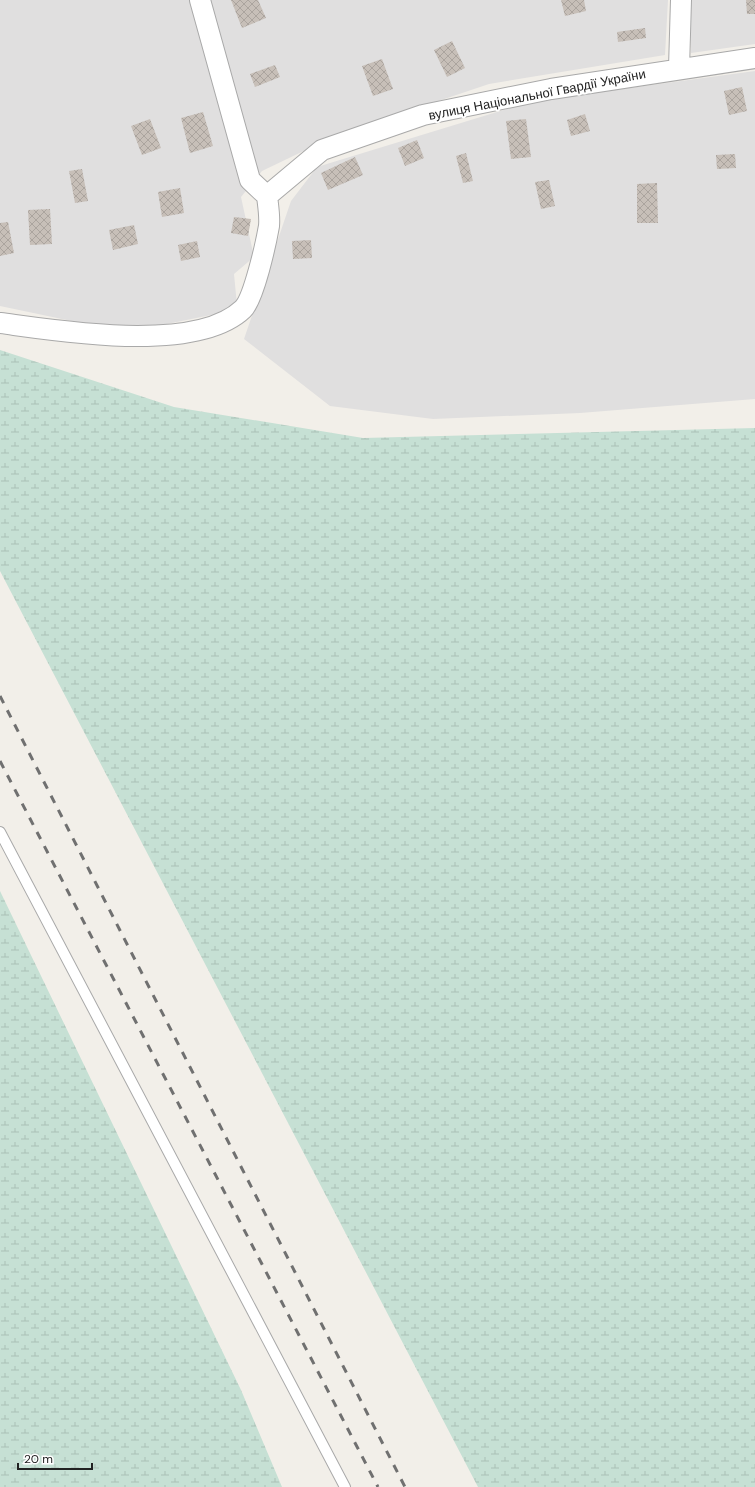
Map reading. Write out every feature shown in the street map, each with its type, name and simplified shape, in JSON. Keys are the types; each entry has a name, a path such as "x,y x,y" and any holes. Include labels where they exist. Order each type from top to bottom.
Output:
{"street":[{"path":"0,323 59,331 151,337 205,330 228,321 244,308 256,283 269,224 267,196 250,180 200,0"},
{"path":"679,68 681,0"},
{"name":"вулиця Національної Гвардії України","path":"267,196 322,150 423,115 551,89 679,68 755,58"}],"lane":[{"path":"0,832 345,1487"}],"shaded area":[{"path":"0,0 668,0 665,55 489,84 337,135 262,171 241,197 254,257 234,274 237,305 226,312 147,328 81,323 0,306"},
{"path":"690,0 755,0 755,44 691,53"},
{"path":"755,71 755,399 580,413 433,419 330,406 244,339 291,201 317,167 533,101"}],"green space":[{"path":"0,350 174,407 363,438 755,428 755,1487 478,1487 0,571"},
{"path":"0,891 241,1390 282,1487 0,1487"}],"building":[{"path":"231,0 258,0 266,18 242,28"},
{"path":"561,0 584,0 586,11 565,16"},
{"path":"746,0 755,0 755,14 747,14"},
{"path":"645,28 646,38 618,42 617,32"},
{"path":"452,41 465,68 447,77 434,50"},
{"path":"382,59 393,89 373,96 362,66"},
{"path":"275,65 280,77 255,87 250,74"},
{"path":"742,87 747,111 729,115 724,91"},
{"path":"203,112 213,146 190,153 181,118"},
{"path":"585,114 590,131 571,136 567,120"},
{"path":"150,119 161,148 142,155 131,126"},
{"path":"526,119 531,157 511,159 506,121"},
{"path":"417,140 424,158 405,166 398,148"},
{"path":"466,153 473,181 463,183 456,156"},
{"path":"735,154 736,168 717,169 716,155"},
{"path":"355,157 363,175 328,190 321,173"},
{"path":"82,169 88,201 75,203 69,171"},
{"path":"549,180 555,206 541,209 535,182"},
{"path":"657,183 658,223 637,223 637,184"},
{"path":"180,188 184,213 162,217 158,192"},
{"path":"50,209 52,244 30,245 28,210"},
{"path":"234,217 251,219 248,236 231,233"},
{"path":"8,222 14,253 0,256 0,223"},
{"path":"134,225 138,244 113,250 109,230"},
{"path":"311,240 312,258 293,259 292,241"},
{"path":"197,241 200,257 181,261 178,245"}],"railway":[{"path":"0,696 405,1487"},
{"path":"0,761 378,1487"}]}
